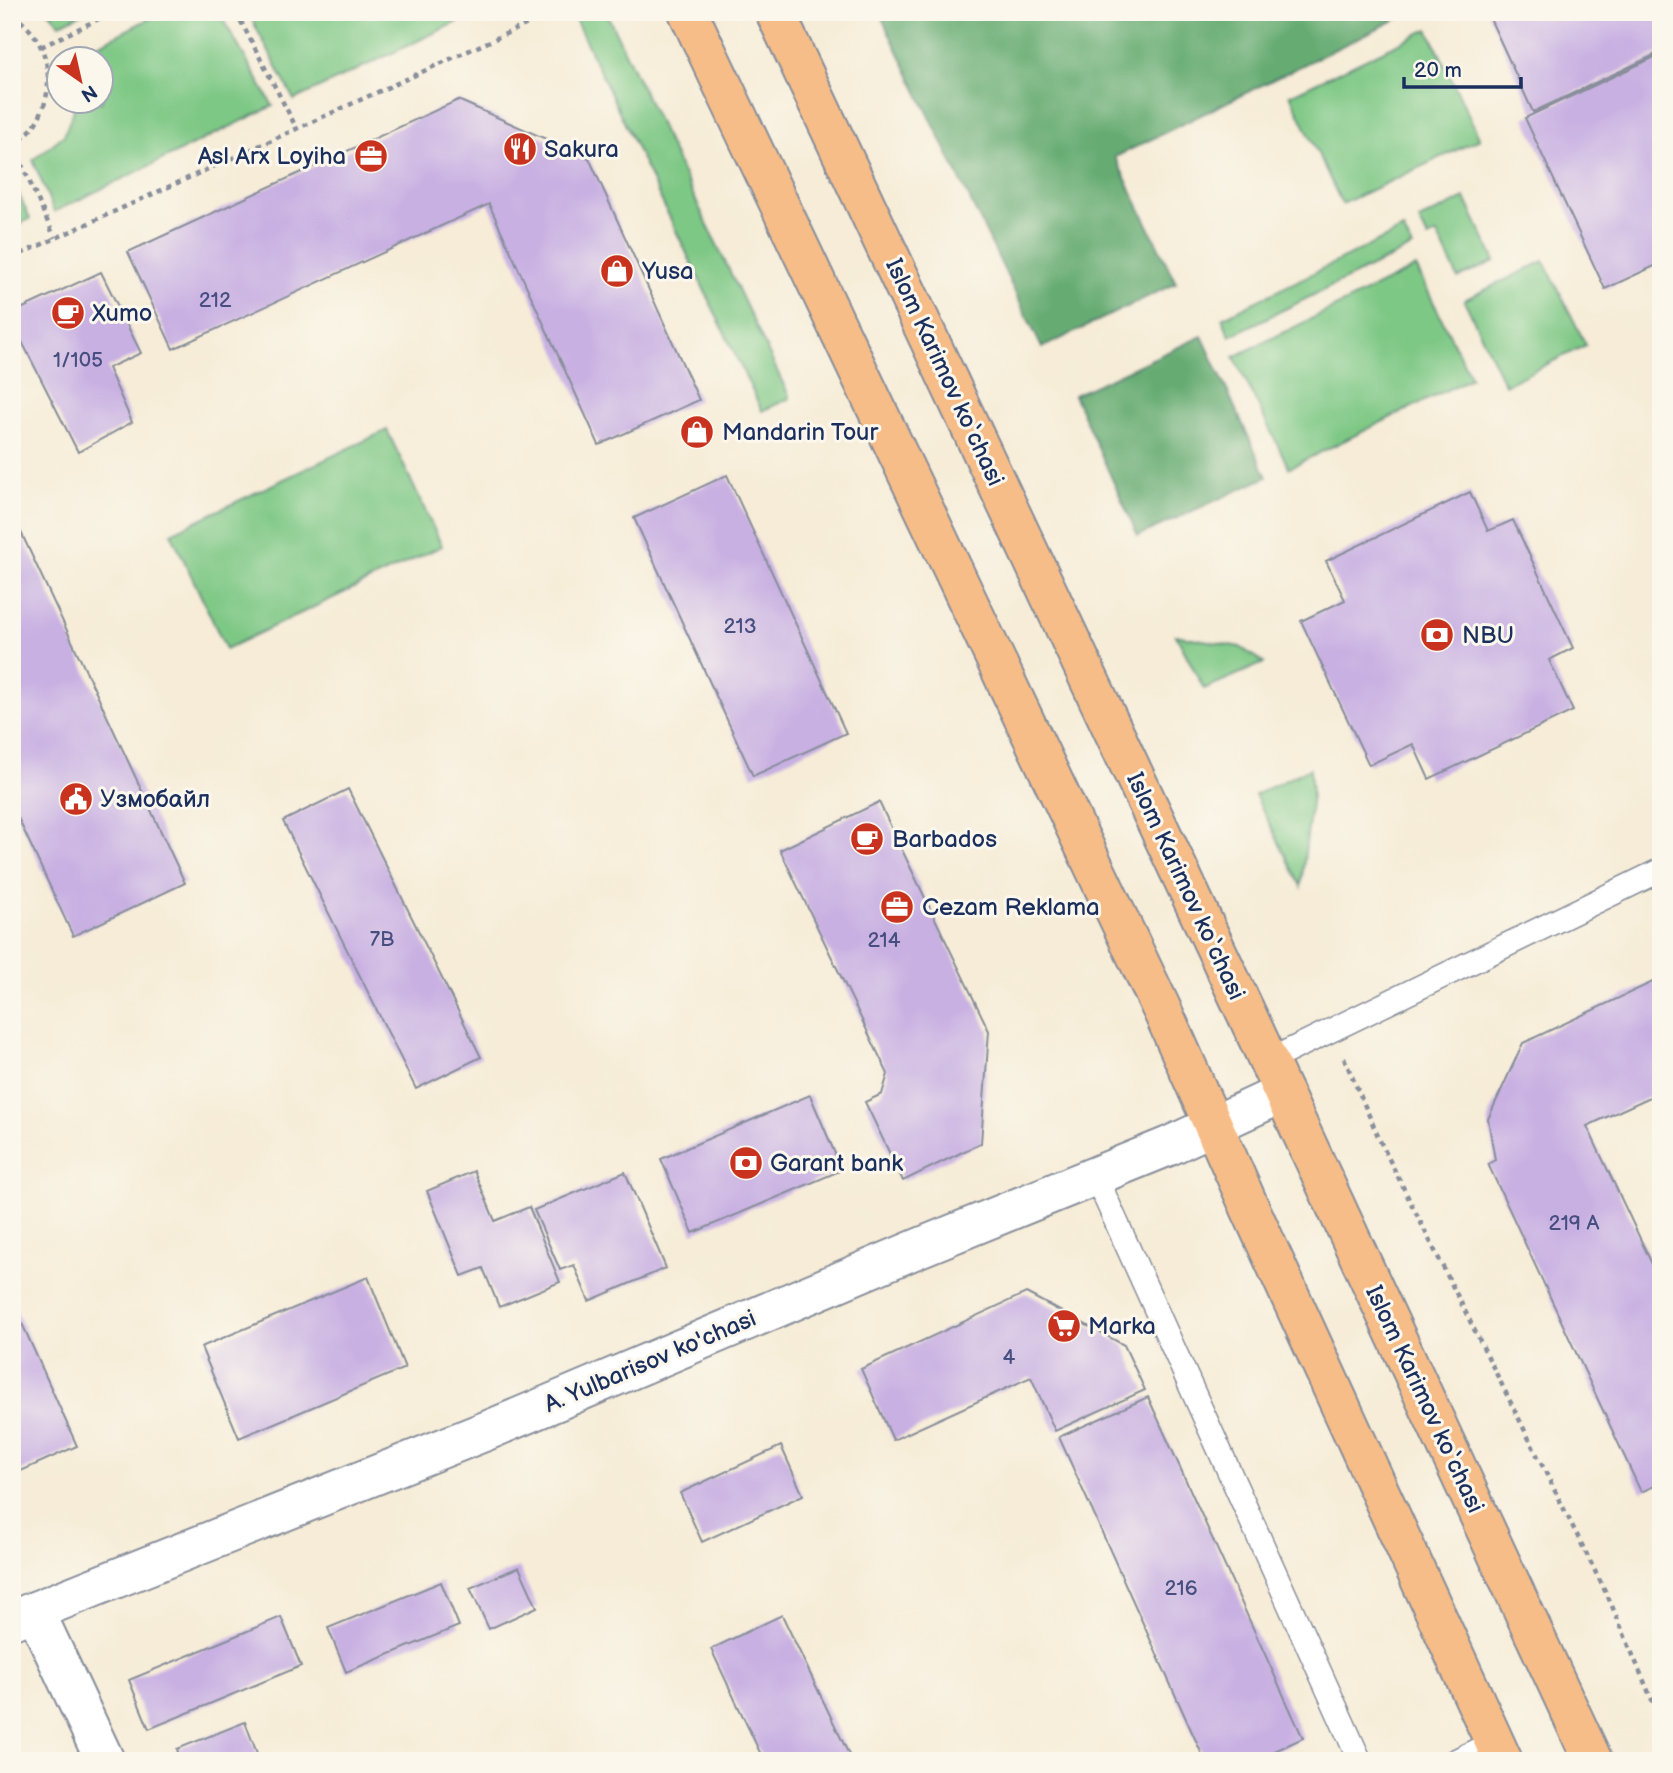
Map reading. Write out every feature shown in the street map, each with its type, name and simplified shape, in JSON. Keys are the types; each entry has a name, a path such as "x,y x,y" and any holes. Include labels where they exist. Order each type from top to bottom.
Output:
{"main road":[{"path":"688,12 1163,1012 1499,1751"},
{"name":"Islom Karimov ko‘chasi","path":"775,12 1276,1077 1592,1761"}],"street":[{"name":"A. Yulbarisov ko'chasi","path":"24,1616 491,1429 921,1247 1096,1177 1213,1126 1276,1077"},
{"path":"24,1616 105,1761"}],"lane":[{"path":"1276,1077 1661,870"},
{"path":"1096,1177 1360,1761"},
{"path":"1455,1761 1499,1751"}],"path":[{"path":"41,47 113,12"},
{"path":"236,12 297,128"},
{"path":"12,258 554,12"},
{"path":"12,15 34,34 46,56 49,81 45,106 32,128 13,145 55,238"},
{"path":"1342,1053 1381,1143 1609,1599 1661,1721"}],"green space":[{"path":"49,12 85,12 60,24"},
{"path":"162,12 197,12 221,16 273,106 54,212 33,160 64,135 71,116 116,116 116,46 96,46"},
{"path":"248,12 478,12 294,100"},
{"path":"585,12 606,12 790,398 762,411 574,17"},
{"path":"879,12 1411,12 1115,157 1176,283 1042,348"},
{"path":"1428,29 1480,139 1342,204 1290,95"},
{"path":"12,179 30,219 12,227"},
{"path":"1465,198 1495,261 1458,278 1437,234 1428,238 1419,220"},
{"path":"1403,229 1412,247 1230,336 1222,318"},
{"path":"1544,261 1586,345 1505,385 1464,300"},
{"path":"1416,267 1471,378 1289,468 1234,357"},
{"path":"1202,336 1267,477 1138,536 1074,395"},
{"path":"387,430 442,546 226,649 171,533"},
{"path":"1176,635 1240,647 1264,663 1204,689"},
{"path":"1310,768 1312,795 1301,886 1255,795"}],"building":[{"path":"1487,12 1661,12 1661,52 1533,112"},
{"path":"1661,54 1661,263 1605,289 1525,118"},
{"path":"458,100 589,158 699,400 599,445 489,204 173,349 128,252"},
{"path":"101,272 141,353 108,368 132,422 78,452 12,322 12,313"},
{"path":"727,475 846,733 753,776 634,518"},
{"name":"NBU","path":"1470,492 1488,531 1513,520 1573,648 1549,660 1573,711 1429,779 1413,744 1369,765 1301,621 1345,600 1326,561"},
{"path":"12,513 185,883 73,936 12,805"},
{"path":"348,789 481,1057 416,1089 283,821"},
{"path":"879,802 989,1031 981,1143 903,1181 865,1102 882,1094 888,1074 780,850"},
{"path":"1661,978 1661,1092 1587,1126 1661,1283 1661,1483 1641,1492 1488,1164 1495,1160 1488,1119 1523,1043"},
{"path":"810,1095 842,1170 693,1233 661,1159"},
{"path":"474,1171 495,1221 529,1207 560,1282 499,1307 483,1268 462,1276 427,1191"},
{"path":"625,1172 666,1268 589,1301 574,1265 560,1270 534,1210"},
{"path":"368,1277 405,1368 239,1438 201,1347"},
{"path":"1026,1293 1124,1345 1145,1390 1055,1431 1031,1377 893,1440 861,1369"},
{"path":"12,1301 77,1446 12,1475"},
{"path":"1148,1397 1303,1738 1253,1761 1205,1761 1059,1437"},
{"path":"781,1446 803,1495 702,1542 680,1493"},
{"path":"519,1567 537,1607 489,1629 470,1588"},
{"path":"441,1582 459,1626 346,1672 328,1628"},
{"path":"782,1615 852,1761 764,1761 711,1649"},
{"path":"281,1617 301,1666 149,1729 129,1680"},
{"path":"245,1722 260,1761 181,1761 177,1749"}],"place":[{"name":"Sakura","path":"520,149"},
{"name":"Asl Arx Loyiha","path":"371,156"},
{"name":"Yusa","path":"617,271"},
{"name":"Xumo","path":"68,313"},
{"name":"Mandarin Tour","path":"697,432"},
{"name":"NBU","path":"1437,635"},
{"name":"Узмобайл","path":"76,799"},
{"name":"Barbados","path":"867,839"},
{"name":"Cezam Reklama","path":"897,907"},
{"name":"Garant bank","path":"746,1163"},
{"name":"Marka","path":"1064,1326"}]}
